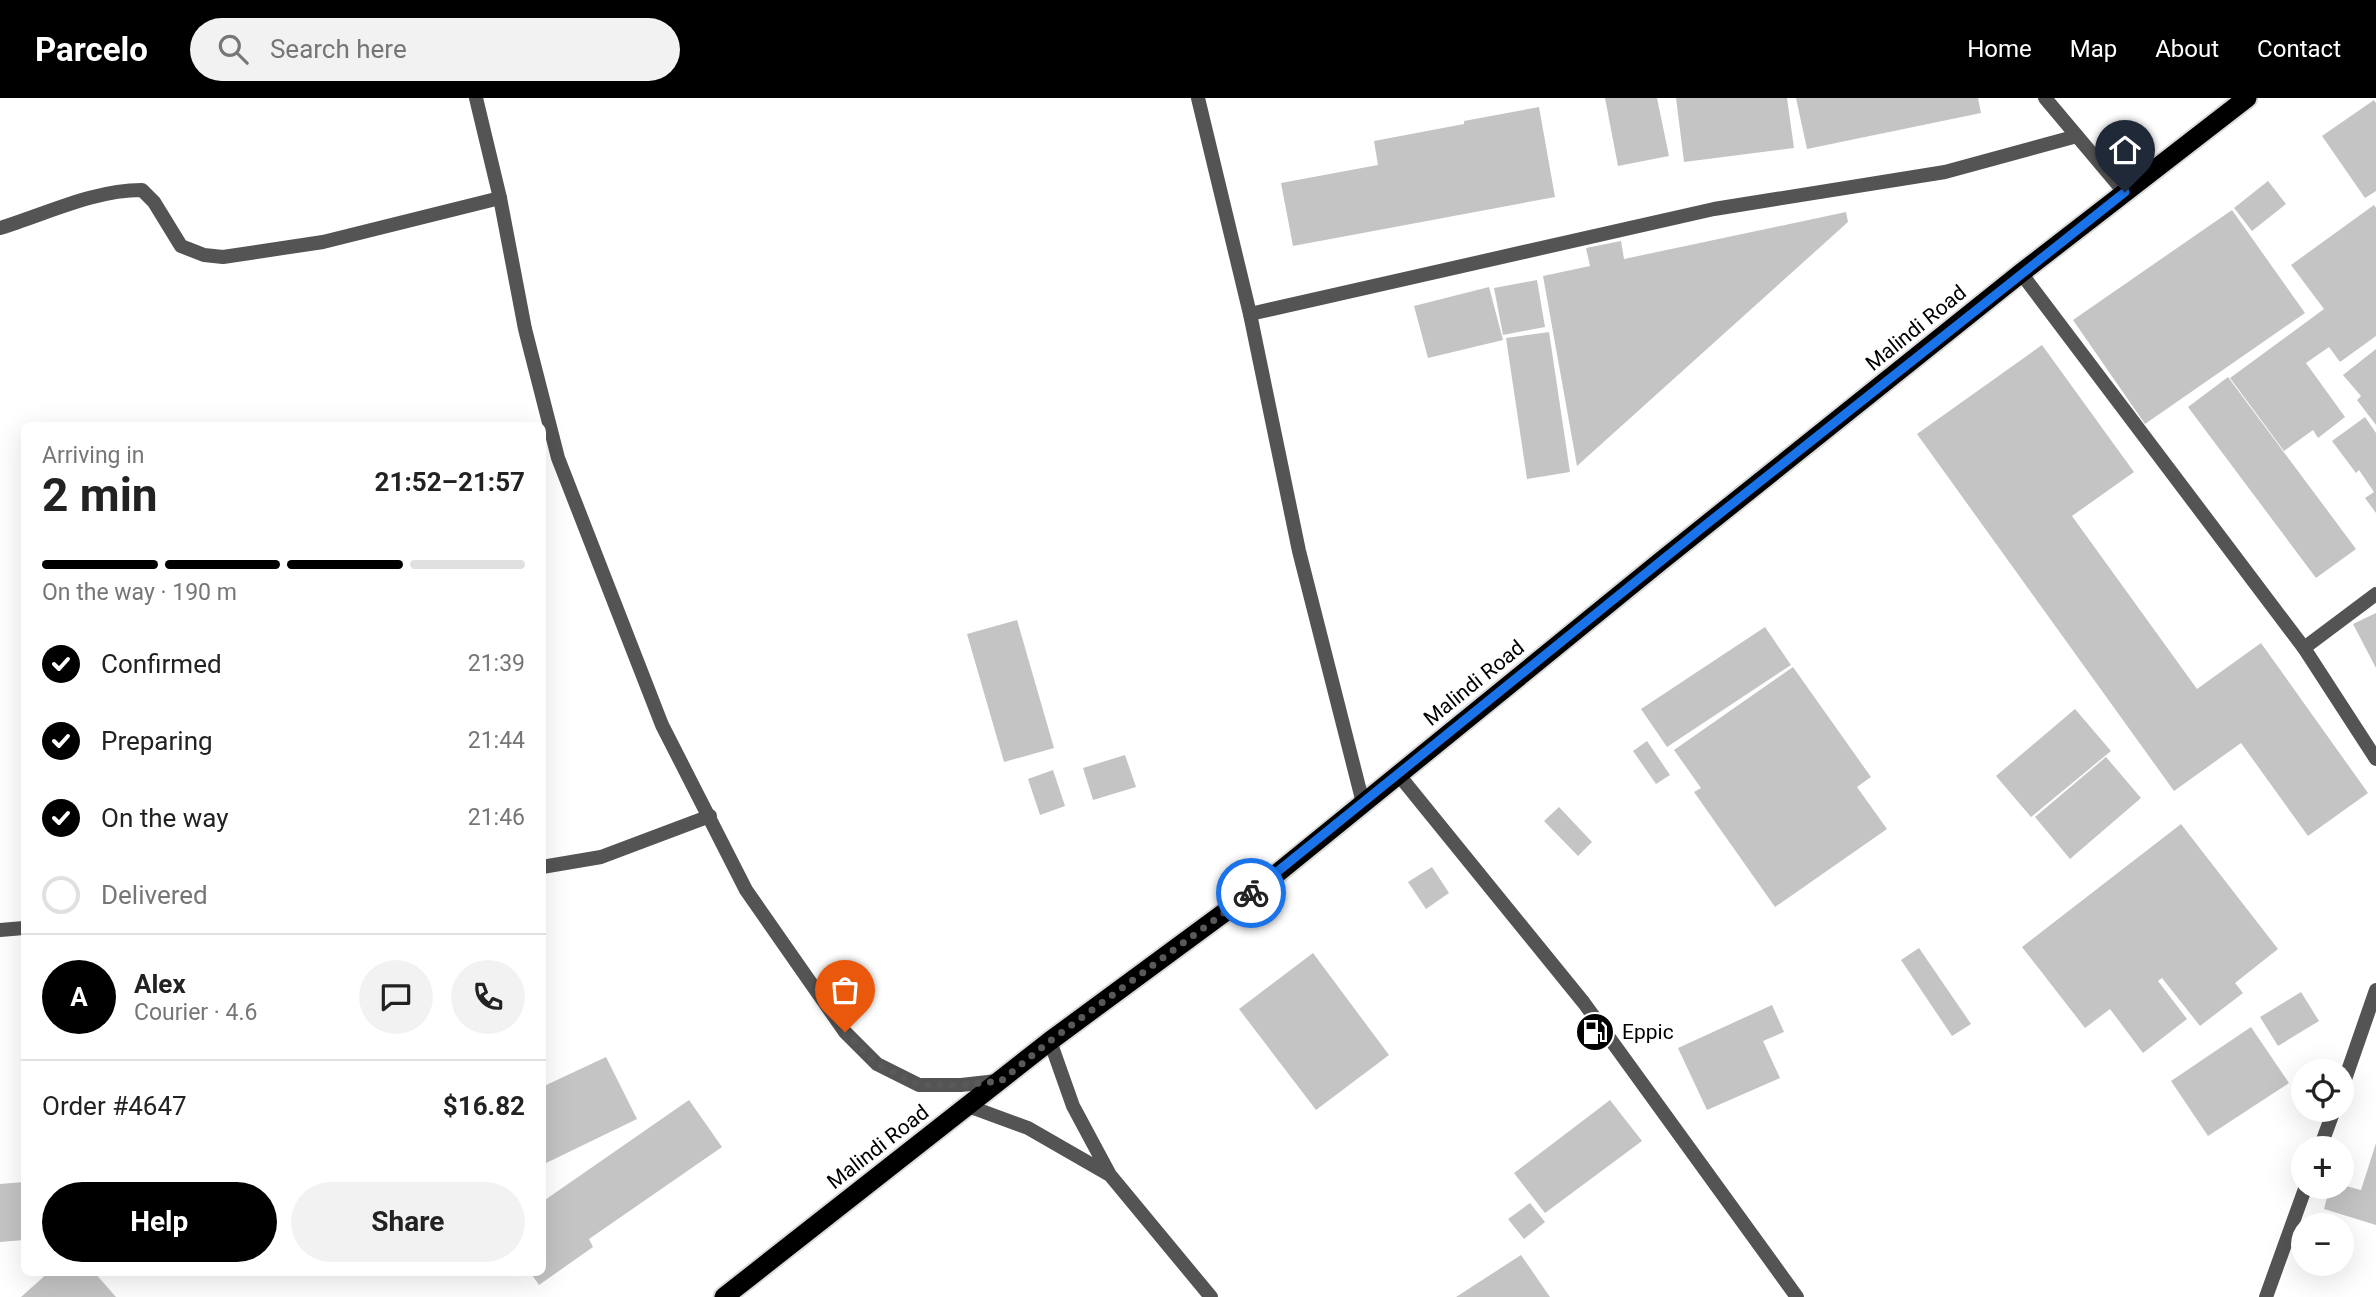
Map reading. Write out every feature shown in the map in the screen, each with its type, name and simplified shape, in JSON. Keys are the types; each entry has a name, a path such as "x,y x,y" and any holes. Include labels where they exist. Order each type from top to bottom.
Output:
{"highway":[{"name":"Malindi Road","path":"724,1297 1050,1041 1274,876 1682,543 2021,273 2248,98"}],"street":[{"path":"476,98 500,198 525,329 558,458 662,725 746,890 845,1032 877,1064 919,1085 1001,1081"},
{"path":"1198,98 1250,314 1299,551 1363,803"},
{"path":"2045,98 2125,192"},
{"path":"1250,314 1714,209 1945,172 2077,136"},
{"path":"0,228 92,198 127,190 142,190 153,202 180,246 204,255 223,257 323,242 500,198"},
{"path":"2021,273 2304,648 2376,759"},
{"path":"2304,648 2376,594"},
{"path":"1398,774 1584,1003 1797,1297"},
{"path":"546,866 601,857 710,816"},
{"path":"0,930 21,928"},
{"path":"2352,1059 2376,990"},
{"path":"1050,1041 1073,1106 1110,1175 1211,1297"},
{"path":"968,1106 1028,1128 1110,1175"},
{"path":"2266,1297 2301,1199"}],"building":[{"path":"1605,98 1657,98 1669,156 1618,166"},
{"path":"1676,98 1787,98 1794,148 1684,162"},
{"path":"1796,98 1978,98 1981,113 1807,149"},
{"path":"2374,100 2376,191 2365,198 2322,136"},
{"path":"1539,107 1555,197 1293,246 1281,183 1378,165 1374,141"},
{"path":"2268,181 2286,204 2252,231 2234,208"},
{"path":"2374,205 2376,336 2340,362 2329,347 2306,363 2345,417 2318,438 2313,430 2284,451 2230,378 2324,309 2291,265"},
{"path":"2232,210 2305,313 2145,424 2073,320"},
{"path":"1846,212 1848,222 1577,466 1543,276 1590,266 1586,248 1621,241 1624,259"},
{"path":"1537,280 1545,327 1503,335 1494,288"},
{"path":"1489,287 1503,340 1428,358 1414,306"},
{"path":"1549,332 1570,472 1527,479 1506,338"},
{"path":"2042,345 2134,472 2072,516 2197,689 2261,643 2368,793 2308,836 2241,743 2174,791 1917,434"},
{"path":"2376,349 2376,425 2357,400 2361,396 2343,375"},
{"path":"2228,377 2356,549 2316,578 2188,407"},
{"path":"2365,417 2376,433 2376,513 2365,498 2374,492 2359,470 2356,473 2332,441"},
{"path":"2376,613 2376,668 2353,624"},
{"path":"1017,620 1054,748 1004,762 967,634"},
{"path":"1765,627 1791,665 1667,747 1641,709"},
{"path":"1793,667 1871,777 1857,787 1887,829 1775,907 1694,792 1701,788 1674,750"},
{"path":"2075,709 2111,751 2031,817 1996,776"},
{"path":"1647,741 1670,775 1656,784 1633,751"},
{"path":"1125,755 1136,787 1093,800 1083,768"},
{"path":"2106,757 2141,798 2070,859 2035,817"},
{"path":"1053,770 1065,806 1040,815 1028,779"},
{"path":"1559,807 1592,842 1578,856 1544,821"},
{"path":"2181,824 2278,949 2235,983 2243,993 2200,1026 2162,978 2158,981 2187,1019 2143,1053 2110,1009 2085,1028 2022,947"},
{"path":"1432,867 1449,893 1426,909 1408,882"},
{"path":"1919,948 1971,1024 1952,1036 1901,960"},
{"path":"1313,953 1389,1055 1316,1110 1239,1009"},
{"path":"2301,992 2319,1021 2278,1046 2260,1017"},
{"path":"1772,1005 1784,1032 1763,1041 1780,1078 1707,1110 1678,1048"},
{"path":"2251,1027 2289,1083 2208,1136 2171,1081"},
{"path":"606,1057 637,1119 546,1163 546,1085"},
{"path":"689,1100 722,1147 589,1239 593,1247 539,1285 533,1276 546,1276 546,1199"},
{"path":"1610,1100 1642,1141 1545,1213 1514,1173"},
{"path":"2376,1143 2376,1225 2354,1218 2354,1213 2337,1213 2324,1209 2327,1199 2354,1199 2354,1188 2361,1190"},
{"path":"21,1182 21,1240 0,1242 0,1184"},
{"path":"1530,1203 1545,1222 1524,1239 1508,1219"},
{"path":"1521,1255 1550,1297 1456,1297"},
{"path":"45,1276 98,1276 116,1297 21,1297"}],"way so far":[{"path":"845,1032 877,1064 919,1085 1001,1081 1050,1041 1251,893"}],"place":[{"name":"Eppic","path":"1595,1032"}],"route":[{"path":"1251,893 1703,527 2125,192"}]}
